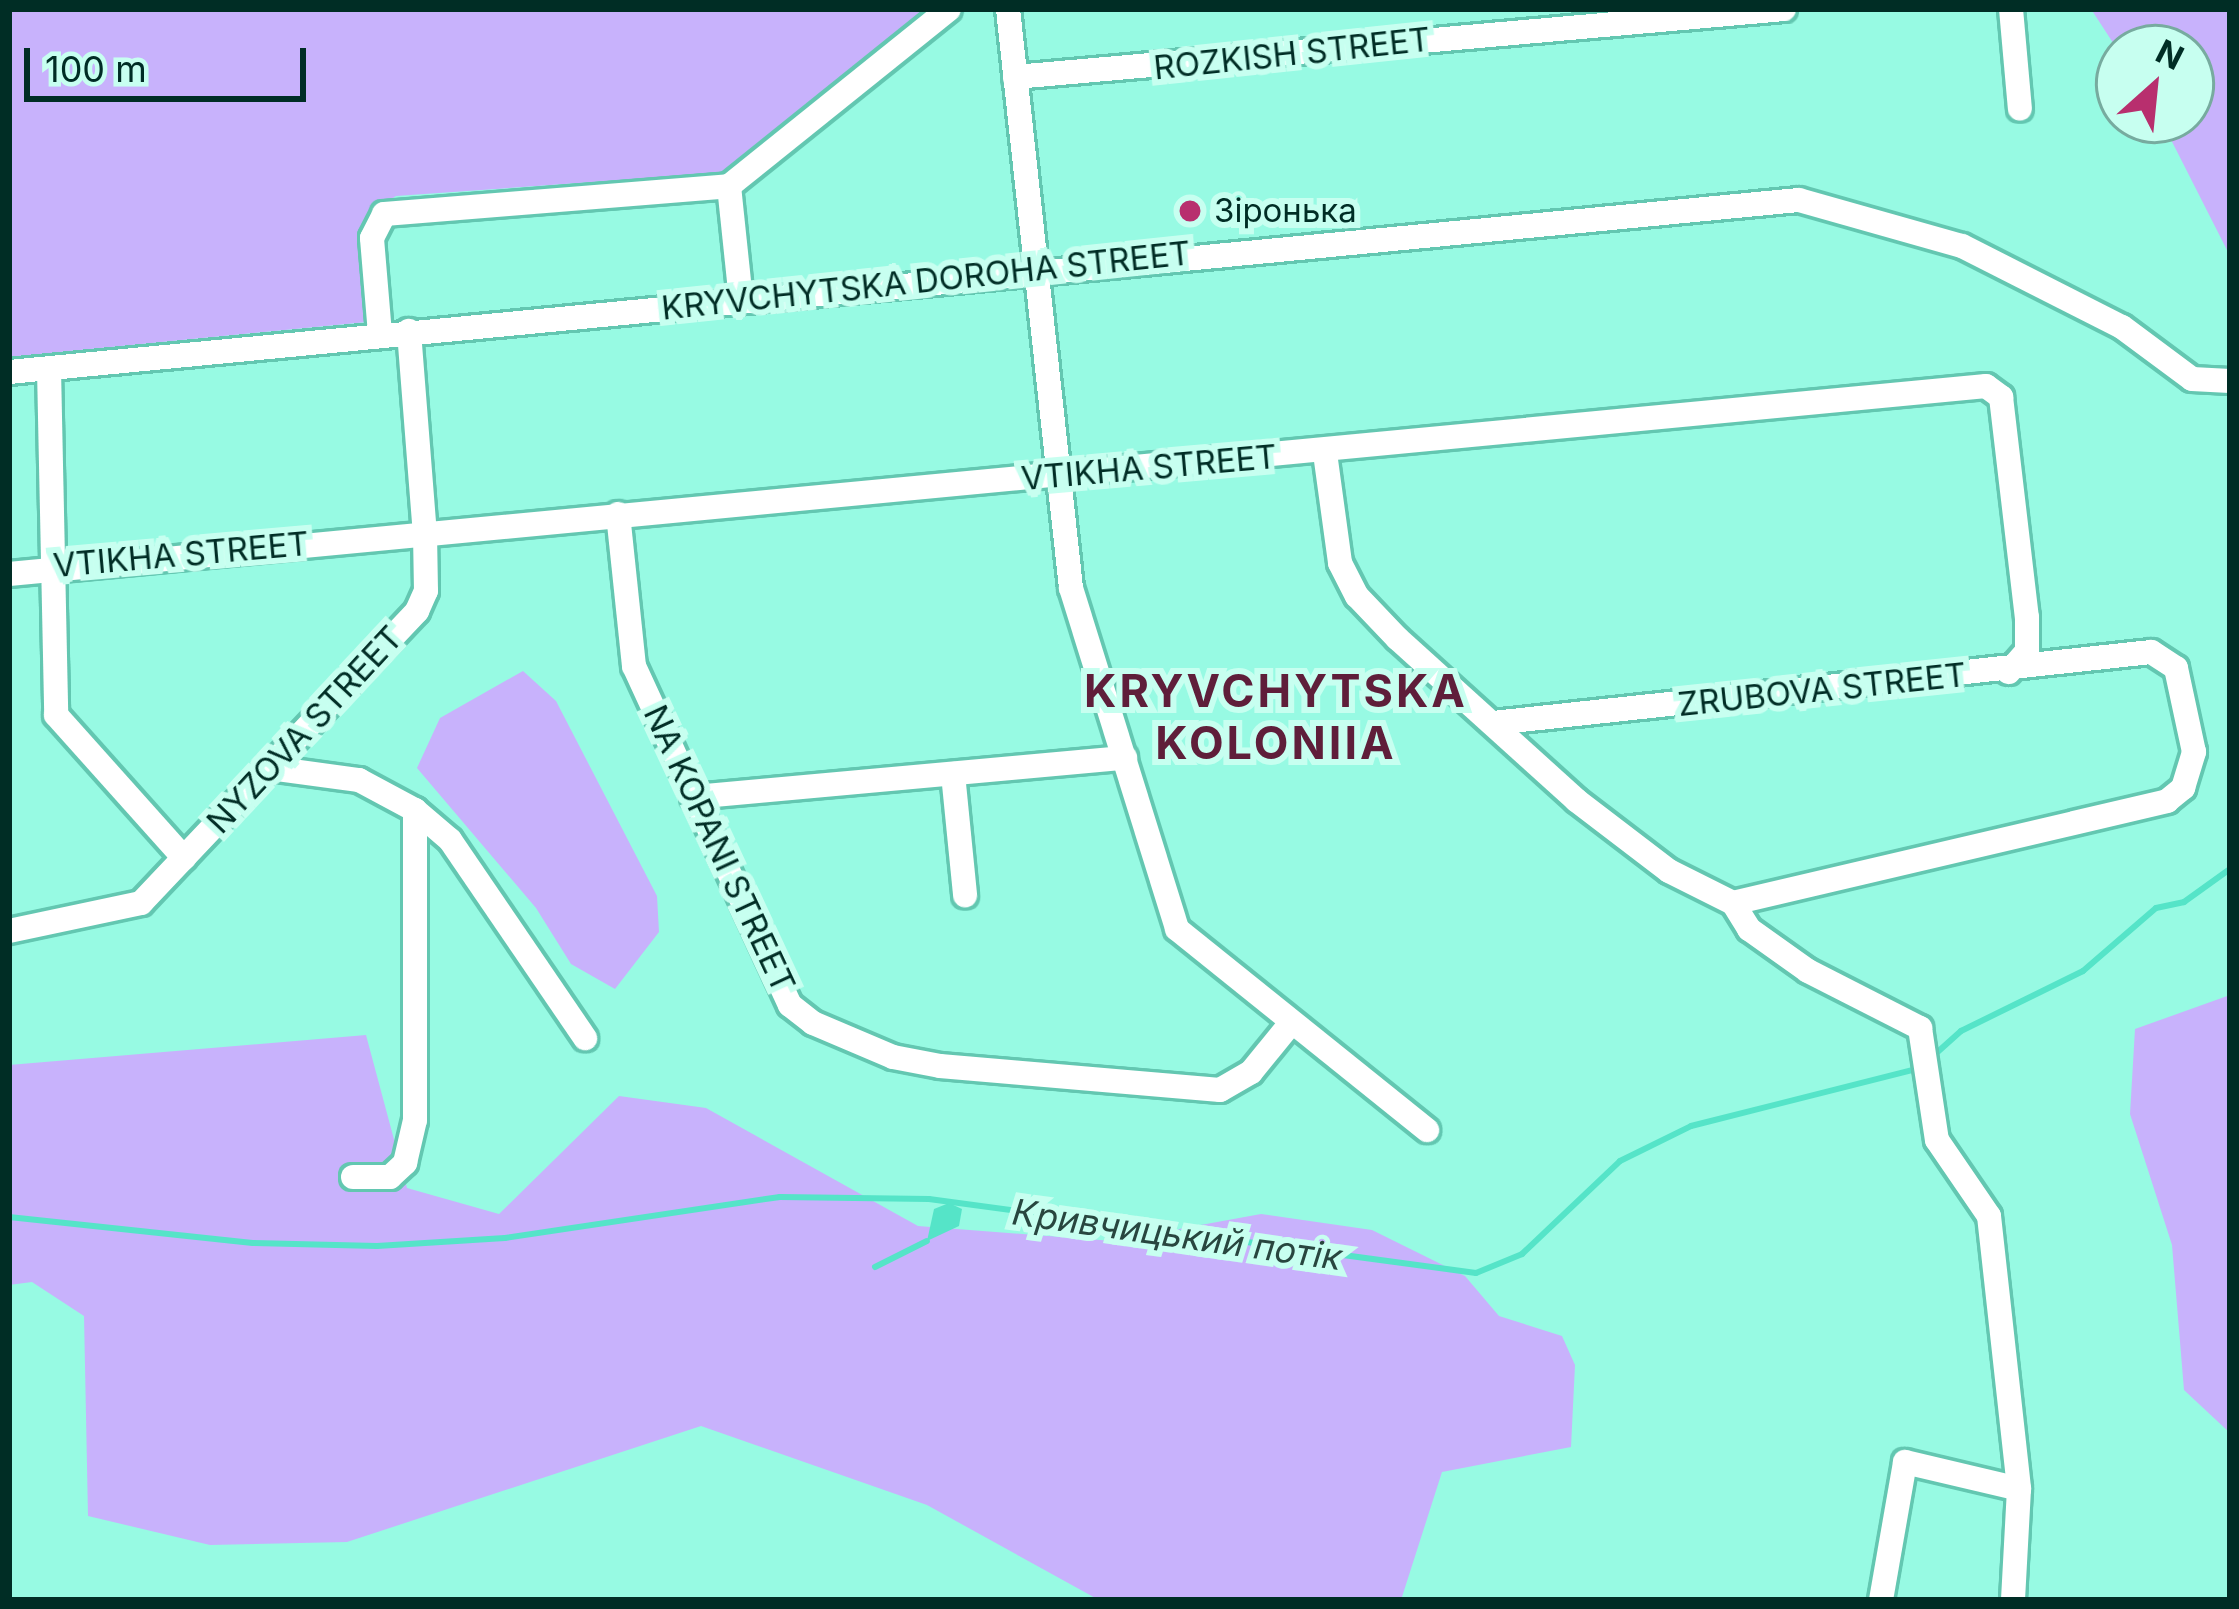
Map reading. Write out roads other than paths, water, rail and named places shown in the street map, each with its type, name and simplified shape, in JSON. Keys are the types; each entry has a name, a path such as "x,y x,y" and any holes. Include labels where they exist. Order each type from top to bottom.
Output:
{"street":[{"path":"380,334 372,238 393,209 729,186 949,9"},
{"path":"1008,9 1032,269 1081,630 1177,929 1427,1130"},
{"name":"ROZKISH STREET","path":"1015,76 1784,9"},
{"path":"2011,9 2020,109"},
{"path":"729,186 741,300"},
{"name":"KRYVCHYTSKA DOROHA STREET","path":"9,372 1032,269 1799,200 1962,246 2122,327 2192,380 2230,381"},
{"name":"NYZOVA STREET","path":"9,931 125,911 184,858 417,611 426,591 425,535 409,331"},
{"path":"49,369 49,566 56,715 184,858"},
{"name":"VTIKHA STREET","path":"9,574 49,566 1325,453 1993,387 2001,397 2027,617 2026,651 2008,672"},
{"path":"1325,453 1340,563 1357,596 1493,723 1670,872 1733,903 1749,929 1808,971 1920,1028 1937,1140 1988,1216 2019,1489 2013,1600"},
{"name":"NA KOPANI STREET","path":"618,514 626,639 790,1005 893,1057 1220,1090 1251,1072 1291,1023"},
{"name":"ZRUBOVA STREET","path":"1493,723 2008,672 2151,652 2176,668 2194,752 2183,788 2167,801 1733,903"},
{"path":"694,797 1125,758"},
{"path":"270,768 359,780 415,810 450,841 585,1038"},
{"path":"952,774 964,895"},
{"path":"353,1177 389,1177 405,1163 416,1120 415,810"},
{"path":"1882,1600 1905,1462 2019,1489"}],"waterway":[{"name":"Кривчицький потік","path":"1932,1057 1961,1031 2083,971 2156,908 2184,902 2230,869"},
{"name":"Кривчицький потік","path":"9,1217 253,1243 377,1246 505,1238 780,1197 929,1199 1476,1273 1522,1254 1620,1161 1691,1126 1917,1069"},
{"path":"875,1267 927,1241"}],"place":[{"name":"Зіронька","path":"1190,211"}],"district":[{"name":"KRYVCHYTSKA KOLONIIA","path":"1276,717"}]}
